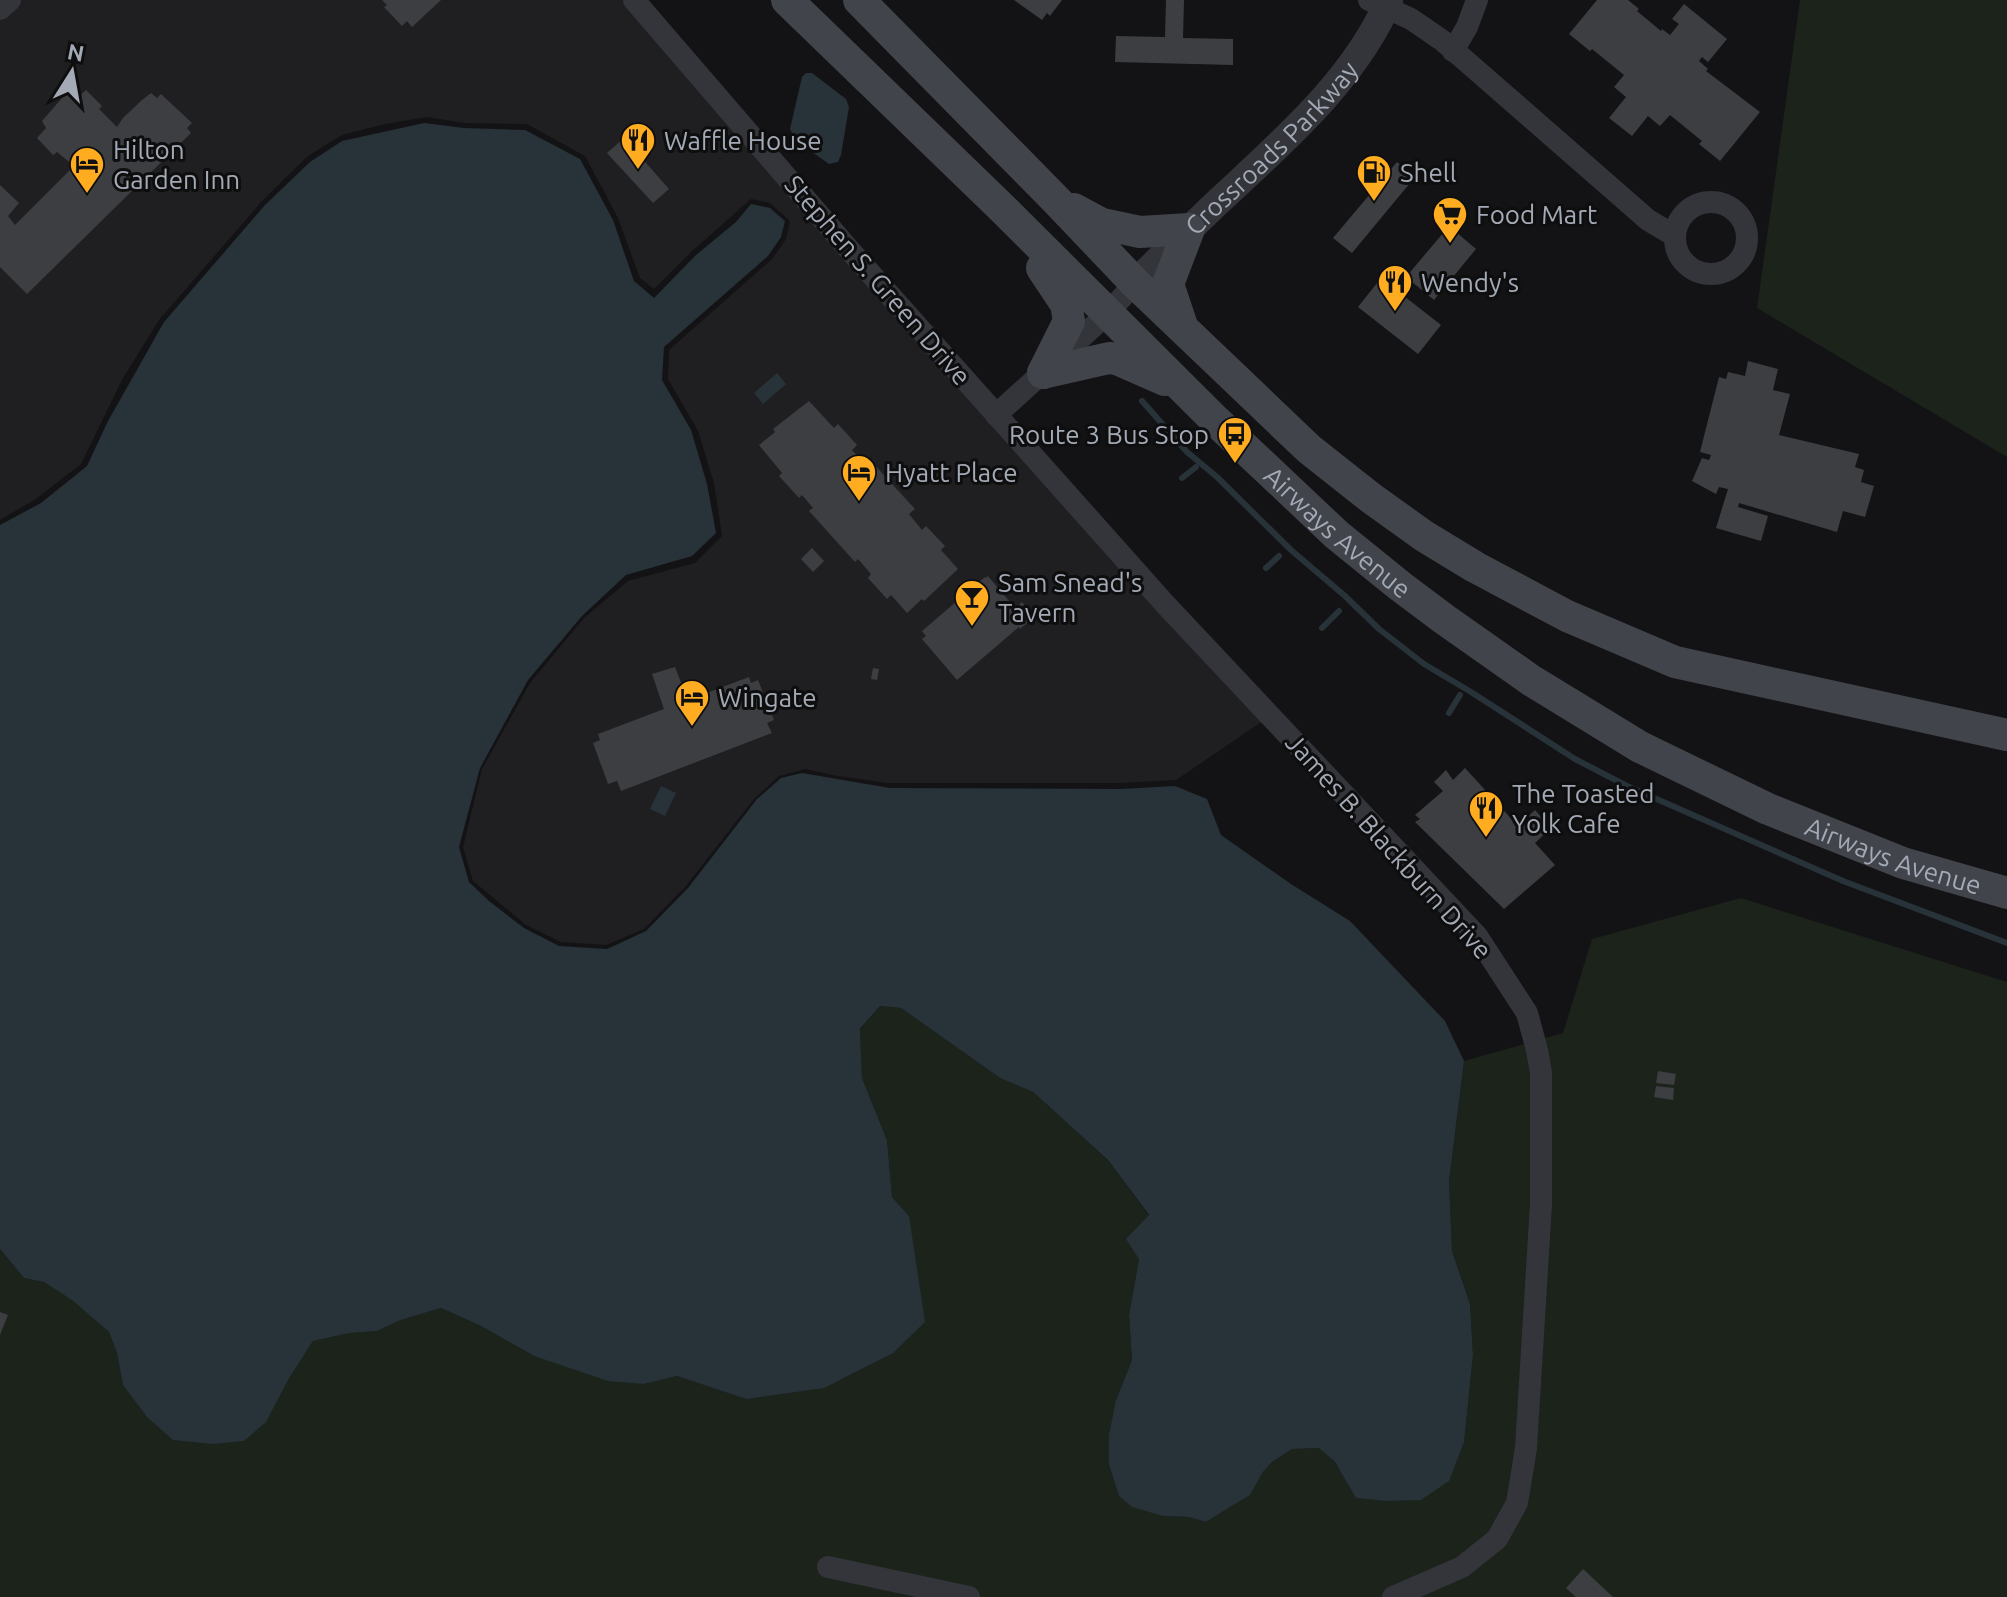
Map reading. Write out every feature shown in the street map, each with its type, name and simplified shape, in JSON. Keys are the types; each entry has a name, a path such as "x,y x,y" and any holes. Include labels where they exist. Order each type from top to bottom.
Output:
{"main road":[{"name":"Airways Avenue","path":"787,0 1183,388 1337,535 1400,586 1532,681 1640,747 1768,809 1903,863 2007,893"},
{"name":"Airways Avenue","path":"859,0 1135,283 1309,449 1424,536 1567,616 1675,662 2007,735"},
{"path":"1056,200 1102,224 1140,232 1189,229 1168,284 1183,329"},
{"path":"1002,208 1066,304 1069,321 1043,373"},
{"path":"1043,373 1109,358 1183,388"}],"street":[{"path":"0,9 10,0"},
{"name":"Stephen S. Green Drive","path":"634,0 996,415"},
{"path":"1453,51 1467,27 1477,0"},
{"path":"1381,3 1443,41 1648,220 1675,236"},
{"name":"Crossroads Parkway","path":"1135,283 1338,83 1358,57 1381,3"},
{"path":"996,415 1107,314 1135,283"},
{"name":"James B. Blackburn Drive","path":"996,415 1165,604 1477,936 1527,1013 1541,1073 1541,1204 1526,1448 1517,1503 1497,1539 1462,1567 1393,1597"},
{"path":"828,1567 969,1597"}],"shaded area":[{"path":"0,0 634,0 1266,719 1176,780 1120,783 888,783 805,769 779,776 754,799 685,887 644,929 606,945 561,942 526,925 473,881 463,847 482,769 530,683 584,618 628,581 695,563 722,536 714,483 698,431 668,379 669,350 772,259 786,239 790,221 770,203 751,199 654,289 640,278 618,218 585,156 527,124 464,123 427,117 342,135 308,156 262,201 159,320 123,378 81,464 36,499 0,520"},
{"path":"1800,0 2007,0 2007,457 1757,308"},
{"path":"812,73 846,99 849,107 838,162 829,164 795,140 790,129 802,77"},
{"path":"424,123 525,130 580,159 613,220 634,281 654,298 696,255 736,222 751,204 770,208 785,221 781,237 768,256 664,347 662,380 691,430 707,484 716,533 692,556 626,575 582,616 528,680 480,768 459,847 469,882 524,928 559,946 607,949 646,931 688,888 757,799 781,778 802,773 890,788 1121,789 1175,786 1207,799 1221,835 1350,921 1445,1021 1464,1061 1449,1181 1452,1251 1470,1304 1473,1355 1464,1442 1449,1481 1421,1500 1356,1498 1335,1462 1319,1448 1292,1449 1272,1462 1250,1495 1206,1522 1189,1517 1163,1516 1132,1507 1119,1496 1109,1464 1109,1435 1116,1400 1132,1360 1129,1315 1139,1259 1126,1239 1149,1215 1108,1160 1033,1092 1000,1078 901,1008 880,1006 860,1029 862,1078 887,1140 892,1197 909,1216 925,1322 893,1353 824,1388 746,1399 677,1376 644,1384 608,1381 534,1356 441,1308 377,1331 313,1341 266,1422 244,1441 213,1444 173,1440 147,1417 123,1385 109,1332 73,1301 44,1282 24,1278 0,1249 0,525 41,503 87,466 108,421 164,322 265,205 310,162 342,141"},
{"path":"777,373 786,384 763,404 754,393"},
{"path":"661,786 676,793 665,816 650,809"},
{"path":"1741,898 2007,982 2007,1597 0,1597 0,1249 24,1278 44,1282 73,1301 109,1332 123,1385 288,1380 313,1341 377,1331 441,1308 534,1356 560,1364 644,1384 677,1376 746,1399 909,1216 892,1197 887,1140 862,1078 860,1030 880,1006 901,1008 1000,1078 1033,1092 1108,1160 1149,1216 1129,1315 1132,1360 1116,1400 1163,1516 1189,1517 1206,1522 1250,1495 1272,1462 1292,1449 1320,1448 1335,1462 1357,1498 1464,1442 1473,1355 1470,1304 1452,1251 1449,1181 1464,1061 1563,1033 1592,939"}],"building":[{"path":"382,0 441,0 412,27 407,21 402,26 384,7 387,5"},
{"path":"1014,0 1062,0 1050,16 1047,13 1042,20"},
{"path":"1166,0 1184,0 1183,38 1233,39 1233,65 1115,62 1116,36 1165,37"},
{"path":"1597,0 1628,0 1661,31 1670,35 1679,24 1672,19 1684,4 1727,39 1708,62 1702,57 1699,61 1708,69 1706,71 1760,112 1720,161 1699,144 1702,141 1670,115 1660,126 1648,116 1632,136 1609,118 1626,97 1614,87 1624,75 1569,34"},
{"name":"Hilton Garden Inn","path":"86,90 117,127 151,93 157,98 161,94 192,123 187,128 191,133 27,294 0,267 0,185 19,203 8,216 15,225 74,166 57,152 53,155 37,138 46,128 42,121 62,98 70,93 76,99"},
{"name":"Waffle House","path":"624,138 669,189 653,203 607,153"},
{"path":"1397,162 1415,177 1352,253 1333,238"},
{"path":"1449,226 1476,249 1434,300 1406,277"},
{"path":"1381,278 1441,325 1418,354 1358,307"},
{"path":"1748,361 1778,369 1773,390 1790,394 1779,435 1859,454 1855,467 1864,470 1861,482 1874,486 1865,517 1843,511 1837,532 1739,503 1738,507 1768,516 1761,541 1716,528 1728,489 1719,487 1716,494 1692,481 1702,458 1709,460 1711,455 1700,452 1719,377 1726,379 1728,372 1745,376"},
{"name":"Hyatt Place","path":"809,401 834,428 838,424 857,445 852,450 866,465 871,461 915,509 909,514 922,530 926,526 945,546 941,550 958,569 907,613 891,595 887,599 868,578 871,574 858,559 855,562 809,511 813,508 779,476 782,473 759,445 775,432 773,429"},
{"path":"812,548 824,561 813,572 801,559"},
{"name":"Sam Snead's Tavern","path":"988,576 1015,608 1022,602 1034,617 957,680 922,639 926,636 922,631"},
{"name":"Wingate","path":"675,667 688,700 749,677 751,683 758,680 774,720 767,723 772,733 621,791 617,781 608,784 593,743 600,740 598,734 664,709 652,674"},
{"path":"873,668 879,669 877,680 871,679"},
{"name":"The Toasted Yolk Cafe","path":"1465,768 1518,826 1535,810 1551,828 1535,843 1555,865 1504,909 1415,822 1420,819 1415,815 1443,791 1434,782 1446,770 1453,780"},
{"path":"1658,1071 1676,1074 1674,1085 1656,1083"},
{"path":"1656,1086 1674,1088 1673,1100 1654,1097"},
{"path":"0,1312 8,1315 0,1335"},
{"path":"1583,1569 1613,1597 1576,1597 1566,1588"}],"waterway":[{"path":"1142,401 1187,452 1379,629 1424,664 1575,759 1627,786 1843,881 2007,943"},
{"path":"1182,478 1196,467"},
{"path":"1266,568 1279,556"},
{"path":"1322,628 1339,611"},
{"path":"1449,713 1460,695"}],"place":[{"name":"Waffle House","path":"638,171"},
{"name":"Hilton Garden Inn","path":"87,195"},
{"name":"Shell","path":"1374,203"},
{"name":"Food Mart","path":"1450,245"},
{"name":"Wendy's","path":"1395,313"},
{"name":"Route 3 Bus Stop","path":"1235,465"},
{"name":"Hyatt Place","path":"859,503"},
{"name":"Sam Snead's Tavern","path":"972,628"},
{"name":"Wingate","path":"692,728"},
{"name":"The Toasted Yolk Cafe","path":"1486,839"}]}
